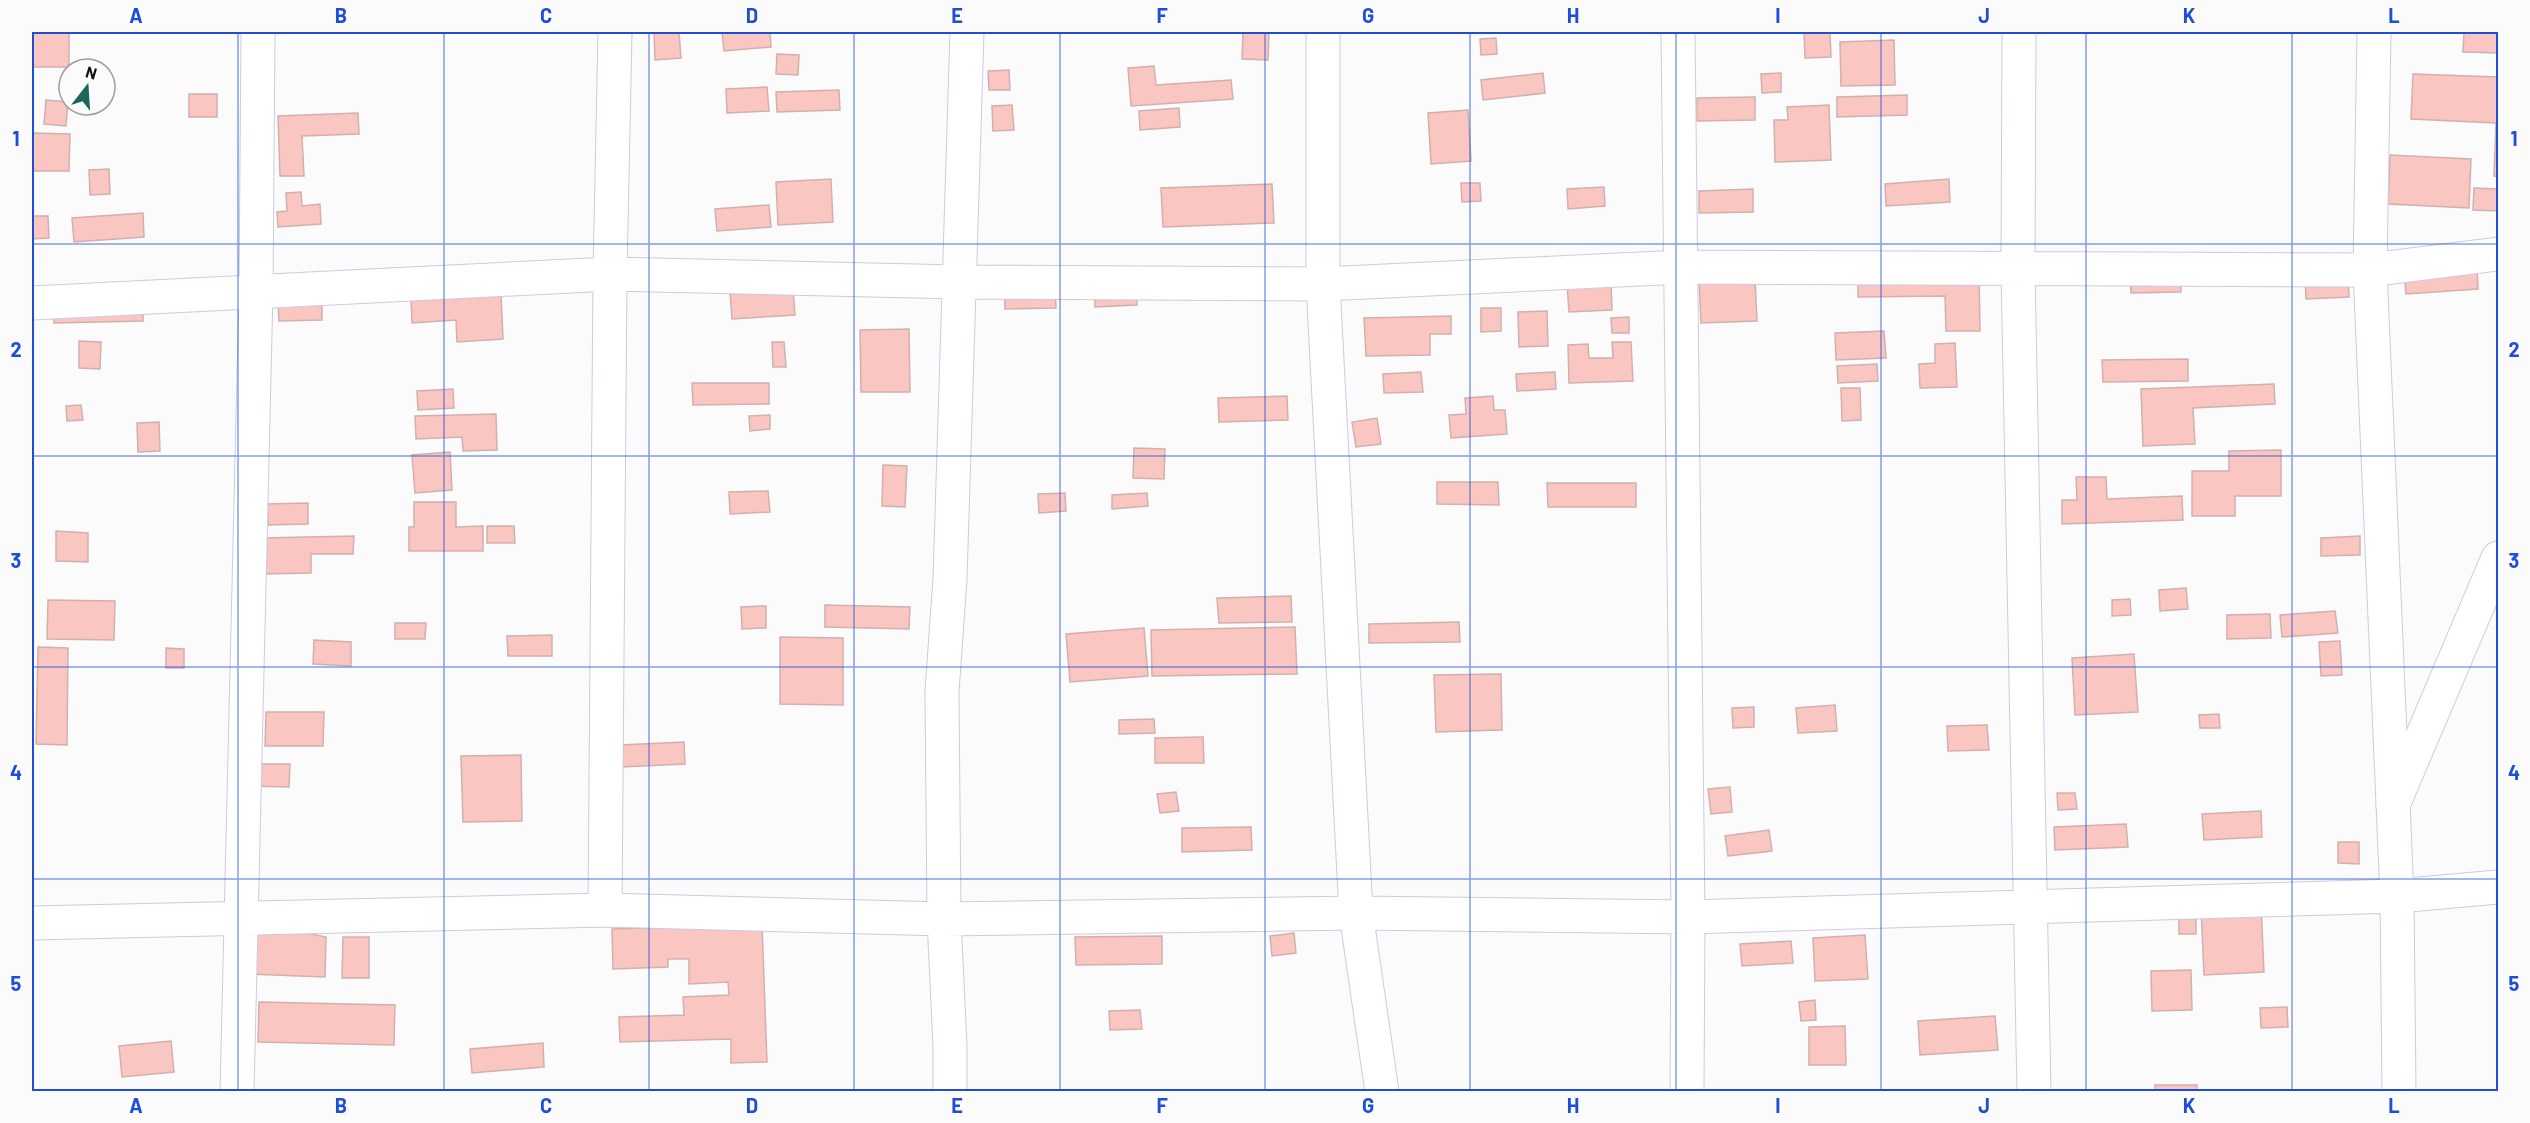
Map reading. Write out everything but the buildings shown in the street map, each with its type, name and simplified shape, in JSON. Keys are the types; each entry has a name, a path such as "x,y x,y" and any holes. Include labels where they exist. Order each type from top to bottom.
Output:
{"street":[{"path":"237,1092 256,291 258,32"},
{"path":"605,910 610,274 615,32"},
{"path":"950,1092 944,919 942,691 950,579 967,32"},
{"path":"1323,32 1323,284 1356,913 1382,1092"},
{"path":"1678,32 1688,917 1687,1092"},
{"path":"2019,32 2018,269 2034,1092"},
{"path":"2374,32 2370,270 2397,896 2398,1092"},
{"path":"32,303 610,274 959,282 1323,284 1682,267 2370,270 2499,254"},
{"path":"2393,805 2499,558"},
{"path":"32,923 605,910 944,919 1356,913 1688,917 2030,909 2397,896 2499,887"}]}
